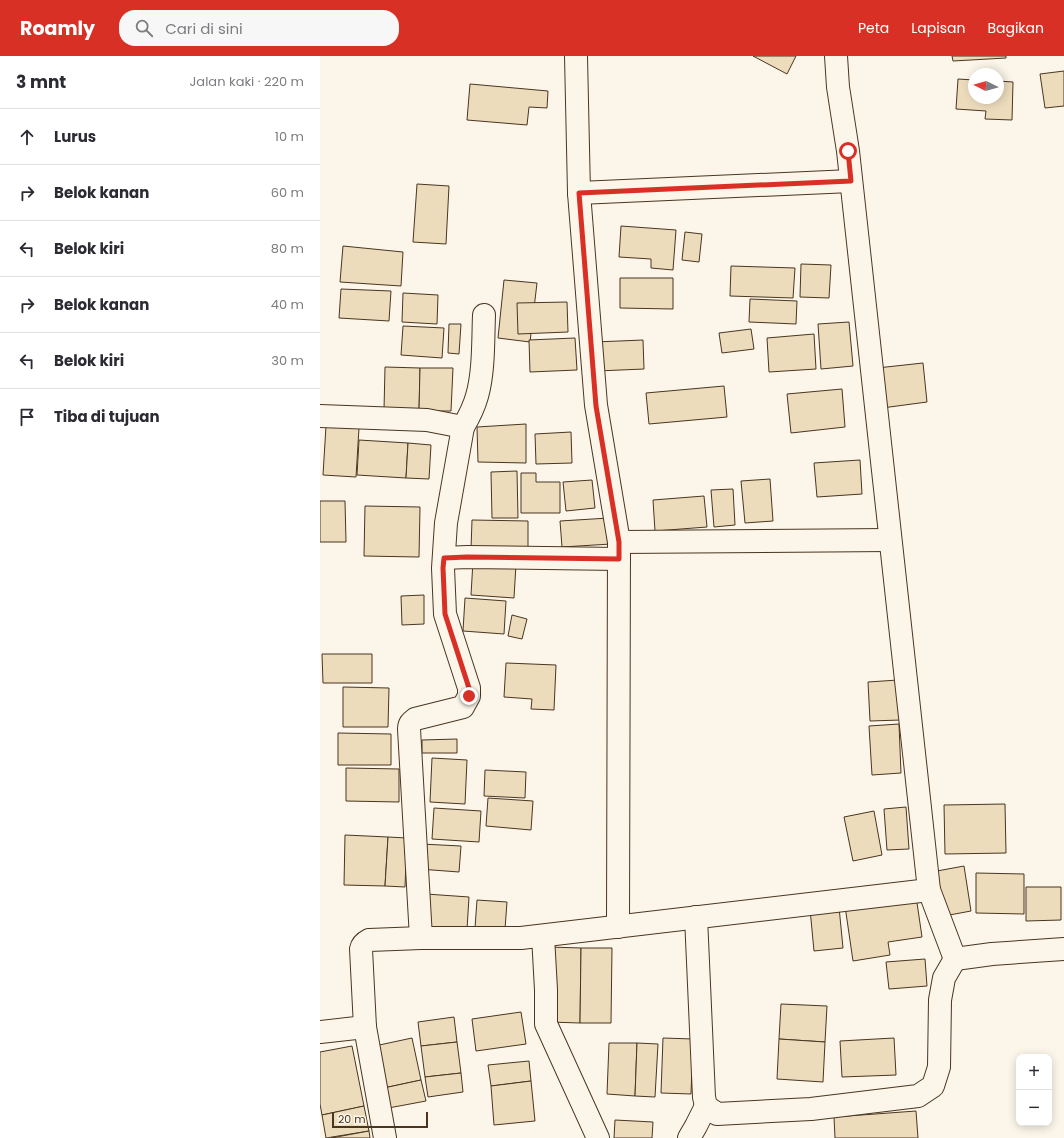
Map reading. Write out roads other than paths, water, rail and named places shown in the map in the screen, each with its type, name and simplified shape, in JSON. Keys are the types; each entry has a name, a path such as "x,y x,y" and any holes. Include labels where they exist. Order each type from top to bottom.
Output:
{"street":[{"path":"576,56 579,193 596,406 619,551 618,927"},
{"path":"706,1106 717,1114 811,1109 918,1096 933,1086 939,1067 940,1000 944,978 954,959 929,890 848,151 838,87 836,56"},
{"path":"579,193 851,181"},
{"path":"421,938 409,725 412,721 420,717 463,707 469,696 469,688 445,614 443,568 446,523 463,427 473,409 478,395 481,373 484,316"},
{"path":"320,416 427,420 463,427"},
{"path":"444,558 890,540"},
{"path":"385,1138 365,1026 362,946 369,940 421,938 521,938 929,890"},
{"path":"689,1138 706,1106 696,918"},
{"path":"543,936 546,1024 598,1138"},
{"path":"954,959 992,954 1064,949"},
{"path":"320,1032 365,1026"}]}
